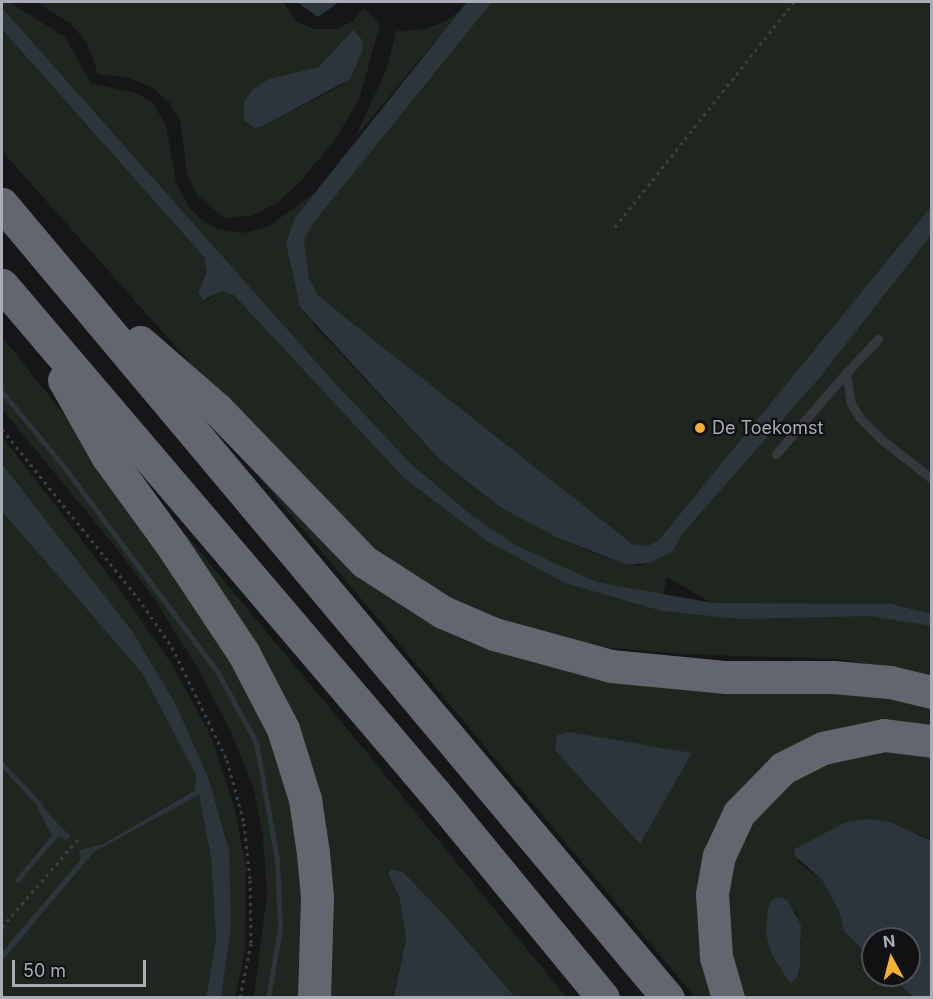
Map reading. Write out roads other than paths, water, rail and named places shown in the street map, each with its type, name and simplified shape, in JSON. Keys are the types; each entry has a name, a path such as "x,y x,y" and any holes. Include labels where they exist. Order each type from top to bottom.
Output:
{"highway":[{"path":"2,204 668,998"},
{"path":"62,274 217,410 365,562 443,612 494,634 611,666 726,677 867,680 932,692"},
{"path":"2,285 434,792 603,998"},
{"path":"28,316 107,456 173,547 244,654 283,729 305,799 313,853 317,897 314,998"},
{"path":"728,998 716,957 712,894 719,856 739,813 783,768 823,748 884,735 932,741"}],"lane":[{"path":"776,454 878,339"},
{"path":"846,373 852,403 859,417 881,440 932,479"}],"waterway":[{"path":"2,392 64,467 218,673 256,742 277,859 280,928 268,998"},
{"path":"2,764 41,806"}],"place":[{"name":"De Toekomst","path":"700,428"}]}
